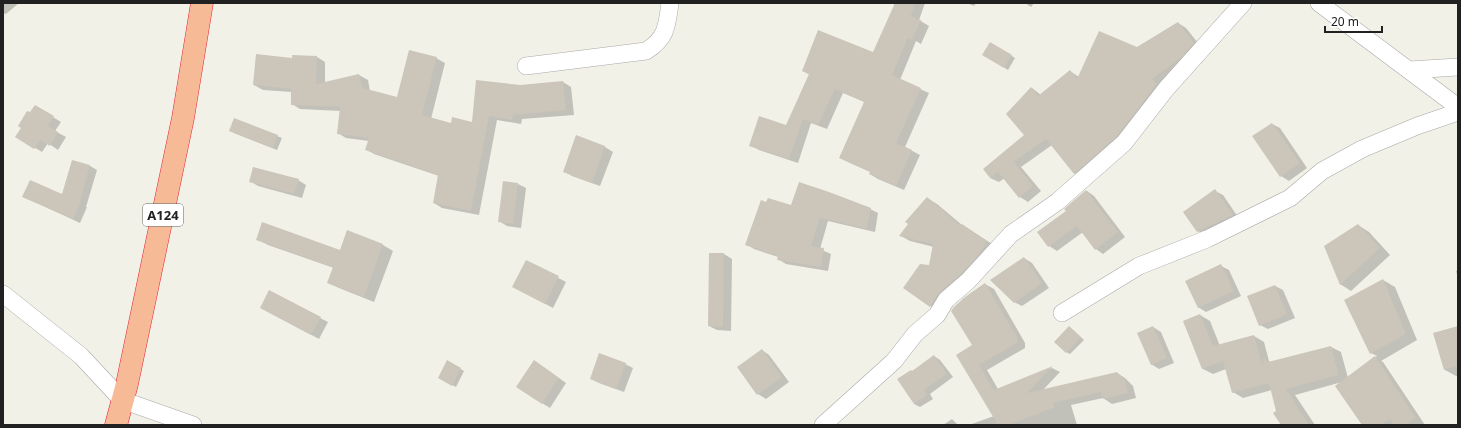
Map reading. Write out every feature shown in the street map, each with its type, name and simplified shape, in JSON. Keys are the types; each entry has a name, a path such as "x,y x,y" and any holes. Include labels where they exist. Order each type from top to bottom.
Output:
{"highway":[{"name":"A124","path":"116,425 127,384 183,118 202,3"}],"street":[{"path":"526,66 646,51 655,45 662,37 667,27 670,3"},
{"path":"822,425 894,361 915,334 937,315 946,300 968,281 1011,234 1057,202 1124,143 1166,89 1243,3"},
{"path":"1319,3 1458,108"},
{"path":"1409,70 1458,67"},
{"path":"1062,313 1139,266 1207,239 1290,198 1322,171 1362,149 1417,126 1458,112"},
{"path":"3,294 81,356 122,400 193,425"}],"building":[{"path":"895,3 915,3 911,16 921,20 912,40 908,38 892,75 921,88 896,143 912,150 896,186 839,158 864,102 835,89 818,125 803,119 789,159 749,146 759,116 786,125 809,74 802,71 818,30 873,52"},
{"path":"1178,22 1194,43 1182,57 1152,79 1157,84 1117,136 1074,174 1046,139 1014,162 1033,186 1019,198 998,172 990,178 983,169 1024,135 1006,114 1031,87 1038,96 1070,70 1077,79 1099,31 1137,47"},
{"path":"990,42 1012,55 1004,68 982,55"},
{"path":"409,50 437,57 422,115 451,123 452,117 472,122 476,80 520,85 563,81 566,110 513,115 512,120 489,116 471,211 433,203 438,175 365,150 369,138 337,134 340,107 291,105 291,89 253,85 256,54 292,58 292,55 317,56 316,84 359,74 363,88 397,97"},
{"path":"35,105 54,116 48,126 58,132 50,146 40,140 34,149 15,137 21,128 18,126 27,111 30,112"},
{"path":"234,118 278,135 273,148 229,131"},
{"path":"1272,123 1300,163 1280,177 1252,136"},
{"path":"576,135 605,146 592,183 563,172"},
{"path":"72,160 90,165 81,202 73,219 22,197 30,180 62,194"},
{"path":"253,167 299,179 294,194 249,182"},
{"path":"503,181 518,183 513,224 498,222"},
{"path":"799,182 871,208 867,229 820,218 811,246 824,248 821,267 777,260 778,256 745,245 761,200 766,202 768,198 791,205"},
{"path":"1215,189 1233,215 1197,232 1183,212"},
{"path":"1086,190 1118,232 1095,250 1077,226 1048,247 1037,232 1066,211 1064,209"},
{"path":"927,197 961,226 962,224 987,241 978,256 961,274 939,293 930,307 903,288 920,264 929,265 933,244 899,236 908,224 905,222"},
{"path":"262,222 340,250 347,230 383,244 364,297 327,283 333,267 256,240"},
{"path":"1358,224 1380,248 1340,285 1324,246"},
{"path":"709,253 724,253 723,327 708,326"},
{"path":"1024,257 1042,283 1014,303 990,280"},
{"path":"526,260 559,276 545,304 512,287"},
{"path":"1221,264 1234,291 1198,308 1185,281"},
{"path":"1383,279 1406,334 1370,354 1344,300"},
{"path":"985,283 1017,337 1017,343 979,365 994,390 1053,366 1027,393 1117,372 1125,380 1128,393 1103,399 1101,392 1053,403 1055,407 1009,425 998,425 956,355 972,345 951,311 965,297"},
{"path":"1275,285 1287,314 1259,326 1247,296"},
{"path":"269,290 321,317 311,335 260,308"},
{"path":"1200,314 1213,346 1254,335 1262,364 1264,364 1262,359 1265,358 1268,362 1331,346 1339,375 1286,389 1309,425 1281,425 1273,413 1276,411 1269,383 1232,393 1223,361 1202,369 1183,321"},
{"path":"1069,326 1081,337 1066,353 1054,342"},
{"path":"1153,326 1167,358 1151,365 1137,333"},
{"path":"1458,326 1458,366 1444,370 1433,333"},
{"path":"762,349 782,377 757,395 737,367"},
{"path":"599,353 626,363 616,389 590,379"},
{"path":"934,355 947,374 924,390 927,395 914,404 897,379 911,370 912,371"},
{"path":"1375,356 1416,418 1405,425 1394,425 1390,419 1381,425 1362,425 1335,386"},
{"path":"447,360 461,368 452,386 438,378"},
{"path":"534,360 559,378 542,404 516,387"}]}
